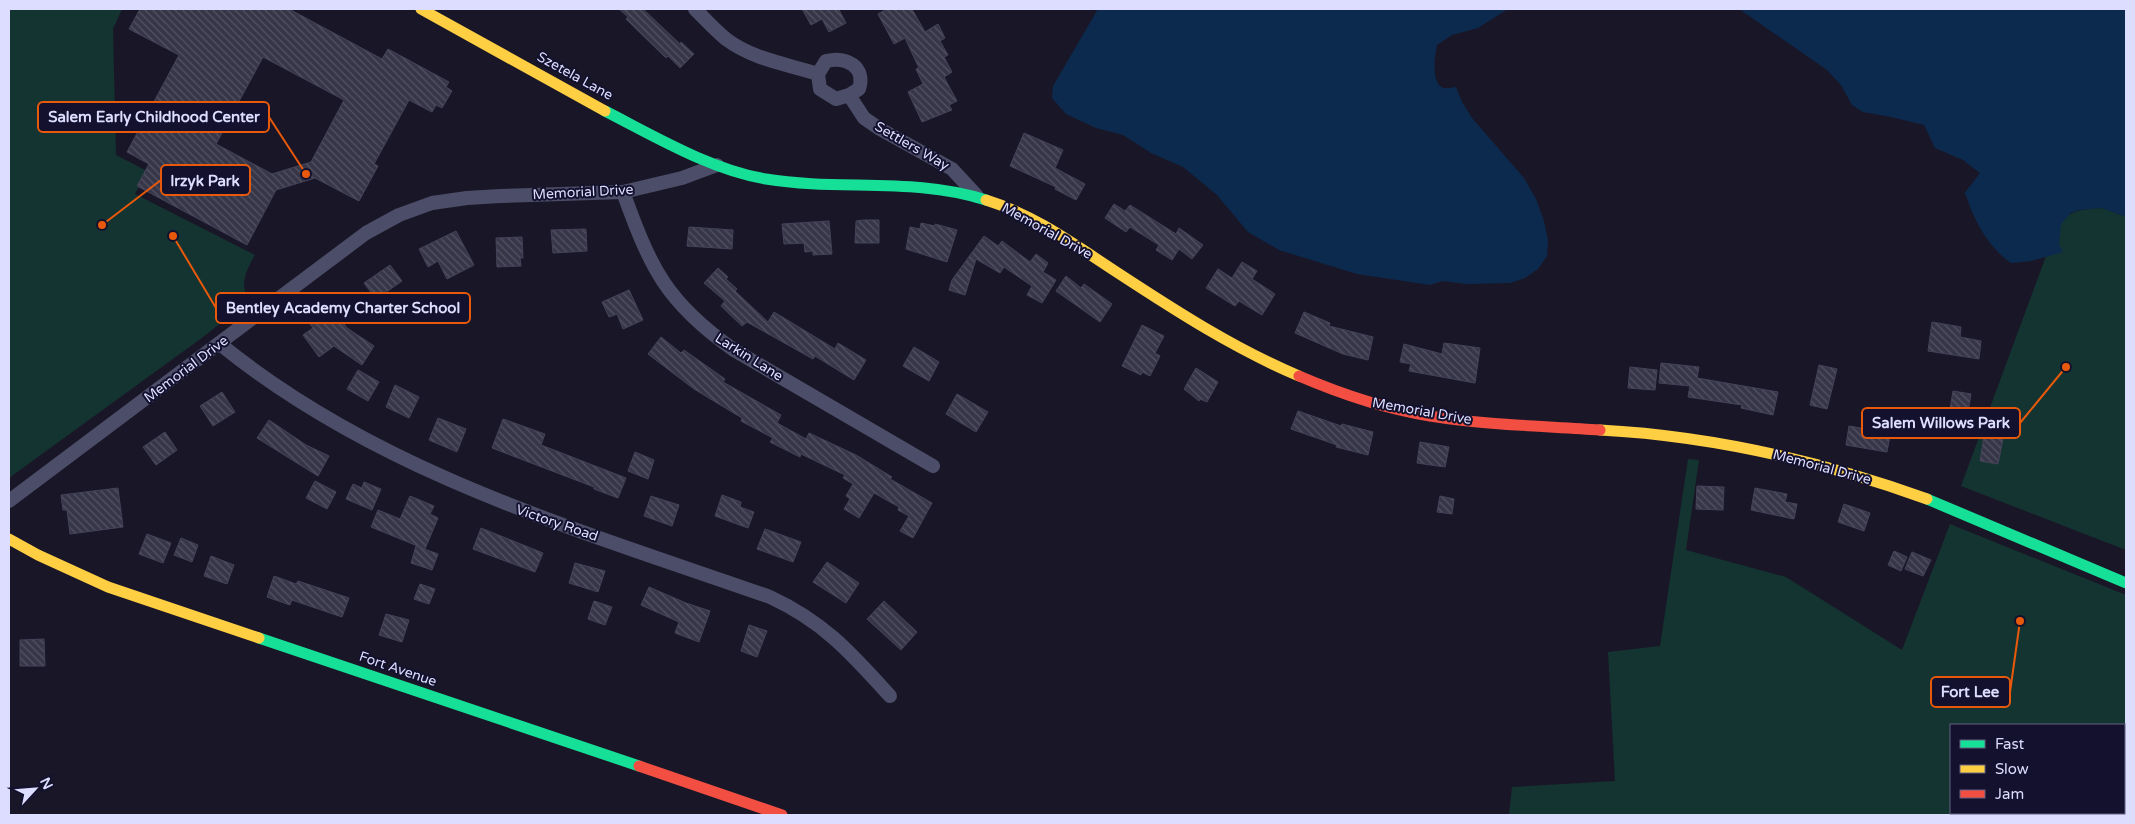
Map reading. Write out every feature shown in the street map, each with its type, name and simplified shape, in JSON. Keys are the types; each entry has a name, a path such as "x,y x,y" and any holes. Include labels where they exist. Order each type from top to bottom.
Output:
{"street":[{"name":"Szetela Lane","path":"422,9 622,119 716,165"},
{"path":"695,9 727,39 744,49 761,57 818,74"},
{"path":"834,59 848,60 856,68 862,81 859,89 849,95 836,99 820,89 818,74 826,61 834,59"},
{"name":"Settlers Way","path":"849,95 864,118 952,169 977,196"},
{"name":"Memorial Drive","path":"9,501 366,234 399,215 432,203 467,198 623,192 682,178 716,165 766,179 795,183 916,186 947,189 977,196 1007,206 1034,221 1178,312 1256,358 1322,387 1387,407 1436,416 1520,425 1658,433 1783,455 1832,468 1900,490 1994,527 2126,583"},
{"name":"Larkin Lane","path":"623,192 650,262 664,286 683,309 706,330 734,350 933,466"},
{"name":"Victory Road","path":"220,344 268,382 311,409 357,435 454,483 506,505 760,594 793,608 832,635 851,652 890,696"},
{"name":"Fort Avenue","path":"9,539 108,587 782,815"}],"green space":[{"path":"9,9 122,9 113,29 116,155 147,171 135,194 255,255 244,283 244,289 249,301 203,337 9,478"},
{"path":"2102,208 2126,217 2126,550 1961,486 2049,248 2059,228 2067,216 2073,213 2080,210"},
{"path":"1688,459 1699,460 1686,550 1786,577 1902,650 1950,524 2126,595 2126,815 1509,815 1512,787 1615,781 1608,652 1660,646"}],"water":[{"path":"1098,9 1508,9 1478,28 1452,35 1437,45 1435,75 1437,81 1444,88 1456,87 1462,102 1472,118 1524,178 1536,199 1544,221 1548,240 1547,256 1538,269 1525,278 1510,283 1467,284 1442,281 1430,285 1357,274 1279,250 1248,232 1217,195 1183,167 1151,153 1123,135 1096,128 1066,114 1052,98 1053,86"},
{"path":"1739,9 2126,9 2126,217 2102,208 2079,210 2071,213 2061,224 2059,245 2063,252 2031,261 2011,263 1989,242 1964,194 1980,173 1963,160 1935,148 1924,125 1863,112 1852,105 1841,85 1827,70"}],"building":[{"path":"140,9 289,9 382,59 388,49 449,82 446,87 452,91 442,108 436,105 432,112 409,100 374,164 378,166 359,201 315,178 276,190 247,245 137,186 149,164 127,152 179,55 129,29","holes":["263,57 344,100 311,162 272,174 216,144"]},
{"path":"619,9 643,9 680,44 681,42 694,54 680,68 668,56 666,58 626,19 628,17"},
{"path":"802,9 842,9 839,10 846,23 829,32 822,19 811,25"},
{"path":"887,9 912,9 925,32 938,24 945,38 940,41 948,55 944,57 952,72 944,77 957,101 949,105 952,110 922,122 908,92 923,84 916,69 919,68 905,38 894,44 878,14"},
{"path":"1024,133 1063,150 1055,168 1085,184 1076,200 1055,189 1056,187 1010,166"},
{"path":"1114,204 1125,211 1130,205 1176,234 1179,228 1203,245 1192,259 1179,249 1172,260 1156,250 1159,245 1130,227 1126,232 1105,218"},
{"path":"879,220 879,243 855,243 856,221"},
{"path":"829,221 832,254 813,255 813,251 805,252 804,243 784,244 782,224"},
{"path":"921,223 935,226 935,224 957,230 947,262 906,249 910,227 920,229"},
{"path":"689,227 733,230 732,249 687,246"},
{"path":"586,229 587,251 553,253 551,230"},
{"path":"456,231 474,265 447,279 438,261 428,267 419,249"},
{"path":"984,236 998,246 1002,241 1030,262 1036,254 1048,263 1043,272 1056,280 1042,303 1027,295 1032,286 1004,267 1000,273 976,259 965,295 949,290 952,280"},
{"path":"522,237 523,258 520,258 521,266 497,267 496,238"},
{"path":"1242,262 1257,271 1252,279 1275,294 1262,315 1239,301 1235,306 1206,288 1218,269 1232,278"},
{"path":"390,265 402,281 375,298 364,283"},
{"path":"718,268 737,289 735,291 768,322 774,312 835,349 838,343 866,360 854,380 815,356 813,359 747,322 742,326 721,306 725,301 704,283"},
{"path":"1066,276 1081,288 1084,284 1112,304 1100,322 1056,291"},
{"path":"629,290 643,320 623,329 617,314 609,317 602,302"},
{"path":"329,304 347,328 374,346 362,365 334,346 319,357 303,335 313,328 307,320"},
{"path":"1304,312 1330,323 1329,326 1373,337 1368,360 1343,354 1295,333"},
{"path":"1932,322 1961,327 1960,337 1981,341 1979,359 1928,351"},
{"path":"1142,325 1164,336 1155,353 1160,356 1150,376 1142,372 1141,375 1122,366"},
{"path":"661,337 681,353 684,350 725,379 723,382 781,415 777,423 806,439 809,433 856,455 892,477 890,479 932,503 913,538 900,531 909,516 898,510 899,507 874,493 859,518 844,509 850,499 846,496 853,484 843,478 845,475 801,454 800,457 770,442 773,438 741,421 742,418 694,389 648,354"},
{"path":"1444,343 1480,348 1475,383 1409,371 1411,364 1400,362 1404,344 1442,354"},
{"path":"914,347 939,362 929,381 903,366"},
{"path":"1661,363 1699,367 1697,378 1778,392 1773,415 1741,408 1742,405 1688,397 1690,386 1659,383"},
{"path":"1819,365 1837,369 1827,409 1810,405"},
{"path":"1630,367 1657,370 1655,390 1628,388"},
{"path":"1196,368 1218,382 1207,402 1200,399 1199,401 1184,389"},
{"path":"358,370 379,382 368,401 347,389"},
{"path":"395,385 419,397 409,418 386,407"},
{"path":"1953,391 1971,394 1964,436 1946,433"},
{"path":"222,392 235,412 213,426 200,406"},
{"path":"957,394 988,412 976,432 946,414"},
{"path":"1298,411 1341,426 1342,424 1373,432 1368,455 1336,447 1337,445 1291,429"},
{"path":"438,418 466,429 457,452 429,440"},
{"path":"503,419 545,434 541,445 626,478 618,498 492,448"},
{"path":"269,420 306,445 329,456 318,476 257,438"},
{"path":"1849,426 1866,429 1867,426 1891,430 1887,452 1846,445"},
{"path":"165,432 177,450 156,465 143,447"},
{"path":"1984,436 2003,439 1998,464 1980,461"},
{"path":"1420,442 1449,447 1445,467 1417,463"},
{"path":"635,452 654,460 648,479 628,471"},
{"path":"315,481 336,492 327,509 306,498"},
{"path":"364,482 381,489 372,510 346,499 353,484 362,488"},
{"path":"1697,486 1724,487 1723,510 1696,509"},
{"path":"118,488 123,527 70,534 67,510 63,510 61,495"},
{"path":"1755,488 1787,494 1785,502 1797,504 1794,519 1751,510"},
{"path":"722,495 741,502 740,507 754,512 748,528 715,516"},
{"path":"410,496 434,506 430,514 438,518 425,549 371,527 378,510 400,519"},
{"path":"651,496 679,505 672,526 644,516"},
{"path":"1440,496 1454,499 1452,514 1437,512"},
{"path":"1844,504 1870,513 1864,531 1838,522"},
{"path":"481,528 543,553 535,572 473,549"},
{"path":"765,529 801,542 793,562 757,549"},
{"path":"147,534 171,543 163,563 139,554"},
{"path":"181,538 198,545 192,562 174,555"},
{"path":"416,546 438,554 432,570 411,563"},
{"path":"1894,551 1907,557 1901,571 1888,565"},
{"path":"1912,552 1931,560 1923,576 1905,569"},
{"path":"211,556 234,565 227,584 204,576"},
{"path":"827,562 859,583 846,603 813,582"},
{"path":"575,563 605,571 598,592 569,583"},
{"path":"274,576 296,584 298,581 349,598 342,617 292,600 290,605 267,597"},
{"path":"420,584 435,589 429,604 414,599"},
{"path":"649,587 710,611 699,642 675,633 679,622 641,605"},
{"path":"594,601 612,607 605,625 588,619"},
{"path":"884,601 917,632 901,650 867,619"},
{"path":"386,614 409,620 402,642 379,635"},
{"path":"749,625 767,631 757,657 741,651"},
{"path":"44,639 45,666 20,666 20,640"}],"traffic: fast":[{"path":"605,111 683,151 745,175 766,179 821,184 904,186 959,193 986,200"},
{"path":"1927,499 2126,583"},
{"path":"259,638 639,766"}],"traffic: slow":[{"path":"421,9 605,111"},
{"path":"986,200 1038,222 1206,329 1252,354 1299,376"},
{"path":"1600,430 1684,438 1766,452 1847,473 1927,499"},
{"path":"9,539 38,555 108,587 259,638"}],"traffic: jam":[{"path":"1299,376 1363,400 1413,413 1451,419 1515,425 1600,430"},
{"path":"639,766 782,815"}],"place":[{"name":"Salem Early Childhood Center","path":"306,174"},
{"name":"Irzyk Park","path":"102,225"},
{"name":"Bentley Academy Charter School","path":"173,236"},
{"name":"Salem Willows Park","path":"2066,367"},
{"name":"Fort Lee","path":"2020,621"}]}
